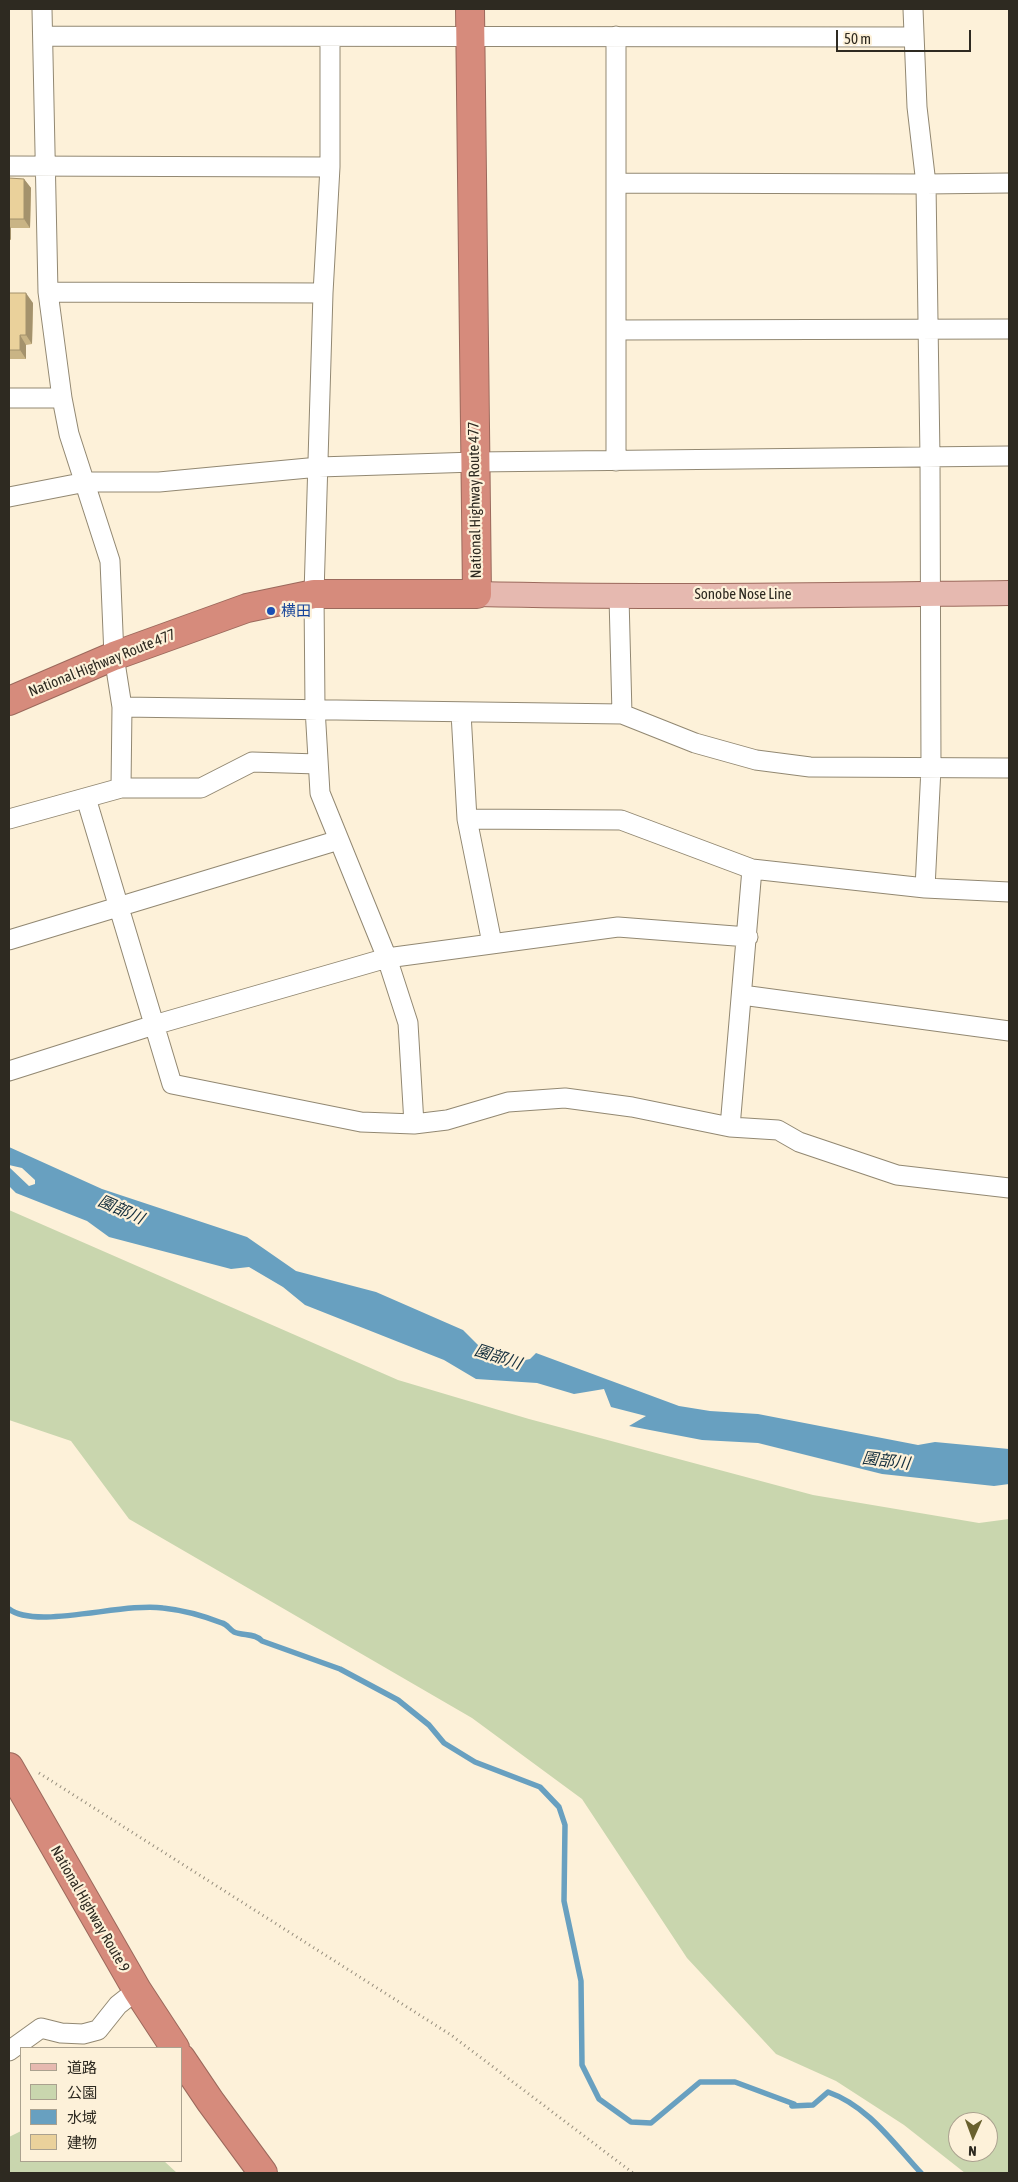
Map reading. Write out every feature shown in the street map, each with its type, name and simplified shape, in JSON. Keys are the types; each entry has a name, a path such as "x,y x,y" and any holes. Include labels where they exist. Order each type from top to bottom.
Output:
{"highway":[{"name":"National Highway Route 477","path":"9,701 114,656 248,608 314,594 476,594 470,9"},
{"name":"National Highway Route 9","path":"21,1768 137,1990 174,2047"},
{"path":"182,2060 210,2102 263,2173"}],"main road":[{"name":"Sonobe Nose Line","path":"476,594 619,597 712,594 1009,593"}],"street":[{"path":"42,9 48,292 62,398 70,434 110,562 114,656 122,707 122,788"},
{"path":"913,9 913,37 926,184 930,458 931,768 925,888"},
{"path":"42,36 330,38 470,36 913,37"},
{"path":"616,36 618,183 616,461"},
{"path":"330,38 330,167 323,293 314,594 320,793 387,958 408,1023 414,1124"},
{"path":"9,166 330,167"},
{"path":"618,183 926,184 1009,182"},
{"path":"48,292 323,293"},
{"path":"616,330 1009,329"},
{"path":"9,398 62,398"},
{"path":"9,496 86,482 159,482 319,467 475,462 1009,456"},
{"path":"619,597 622,714"},
{"path":"122,707 316,708 461,713 622,714 695,743 756,760 810,766 1009,768"},
{"path":"461,713 467,819 492,943"},
{"path":"9,819 122,788 201,788 252,762 318,764"},
{"path":"86,798 172,1084 361,1122 414,1124 447,1120 508,1102 564,1098 632,1107 730,1127 778,1130 799,1142 897,1175 1009,1188"},
{"path":"467,819 621,820 752,869 925,888 1009,892"},
{"path":"9,940 339,840"},
{"path":"730,1127 748,937 752,869"},
{"path":"9,1071 154,1025 387,958 618,927 748,937"},
{"path":"742,995 1009,1031"},
{"path":"9,2051 41,2028 61,2033 83,2034 98,2030 118,2005 137,1990"}],"path":[{"path":"21,1768 204,1876 451,2035 502,2076 562,2118 633,2173"}],"green space":[{"path":"9,1210 398,1380 529,1419 813,1495 979,1523 1009,1519 1009,2173 965,2173 951,2162 998,2162 998,2112 948,2112 948,2160 904,2125 836,2081 776,2054 687,1958 582,1799 472,1718 129,1519 71,1441 9,1420"},
{"path":"20,2132 20,2162 165,2162 177,2173 9,2173 9,2137"}],"water":[{"name":"園部川","path":"9,1147 102,1189 247,1237 296,1271 376,1292 463,1330 479,1346 516,1362 530,1359 536,1353 679,1406 710,1411 758,1414 918,1445 935,1442 1009,1449 1009,1484 994,1486 882,1474 758,1443 702,1440 629,1426 646,1416 611,1407 604,1389 574,1394 537,1383 476,1379 444,1360 305,1305 283,1287 249,1267 231,1269 109,1237 87,1221 16,1193 9,1186 9,1167 29,1186 35,1184 35,1180 22,1168 9,1165"}],"building":[{"path":"9,178 24,179 24,219 9,219"},
{"path":"9,293 26,293 26,335 20,335 20,350 9,350"}],"waterway":[{"path":"9,1609 22,1615 39,1617 146,1607 178,1610 208,1618 224,1624 234,1632 259,1638 262,1641 340,1669 398,1700 429,1725 444,1743 475,1762 540,1787 559,1807 565,1825 564,1901 581,1981 582,2065 599,2099 631,2122 651,2123 700,2082 735,2082 794,2104 792,2106 813,2105 828,2092 842,2098 868,2116 921,2173"}],"place":[{"name":"横田","path":"271,611"}]}
